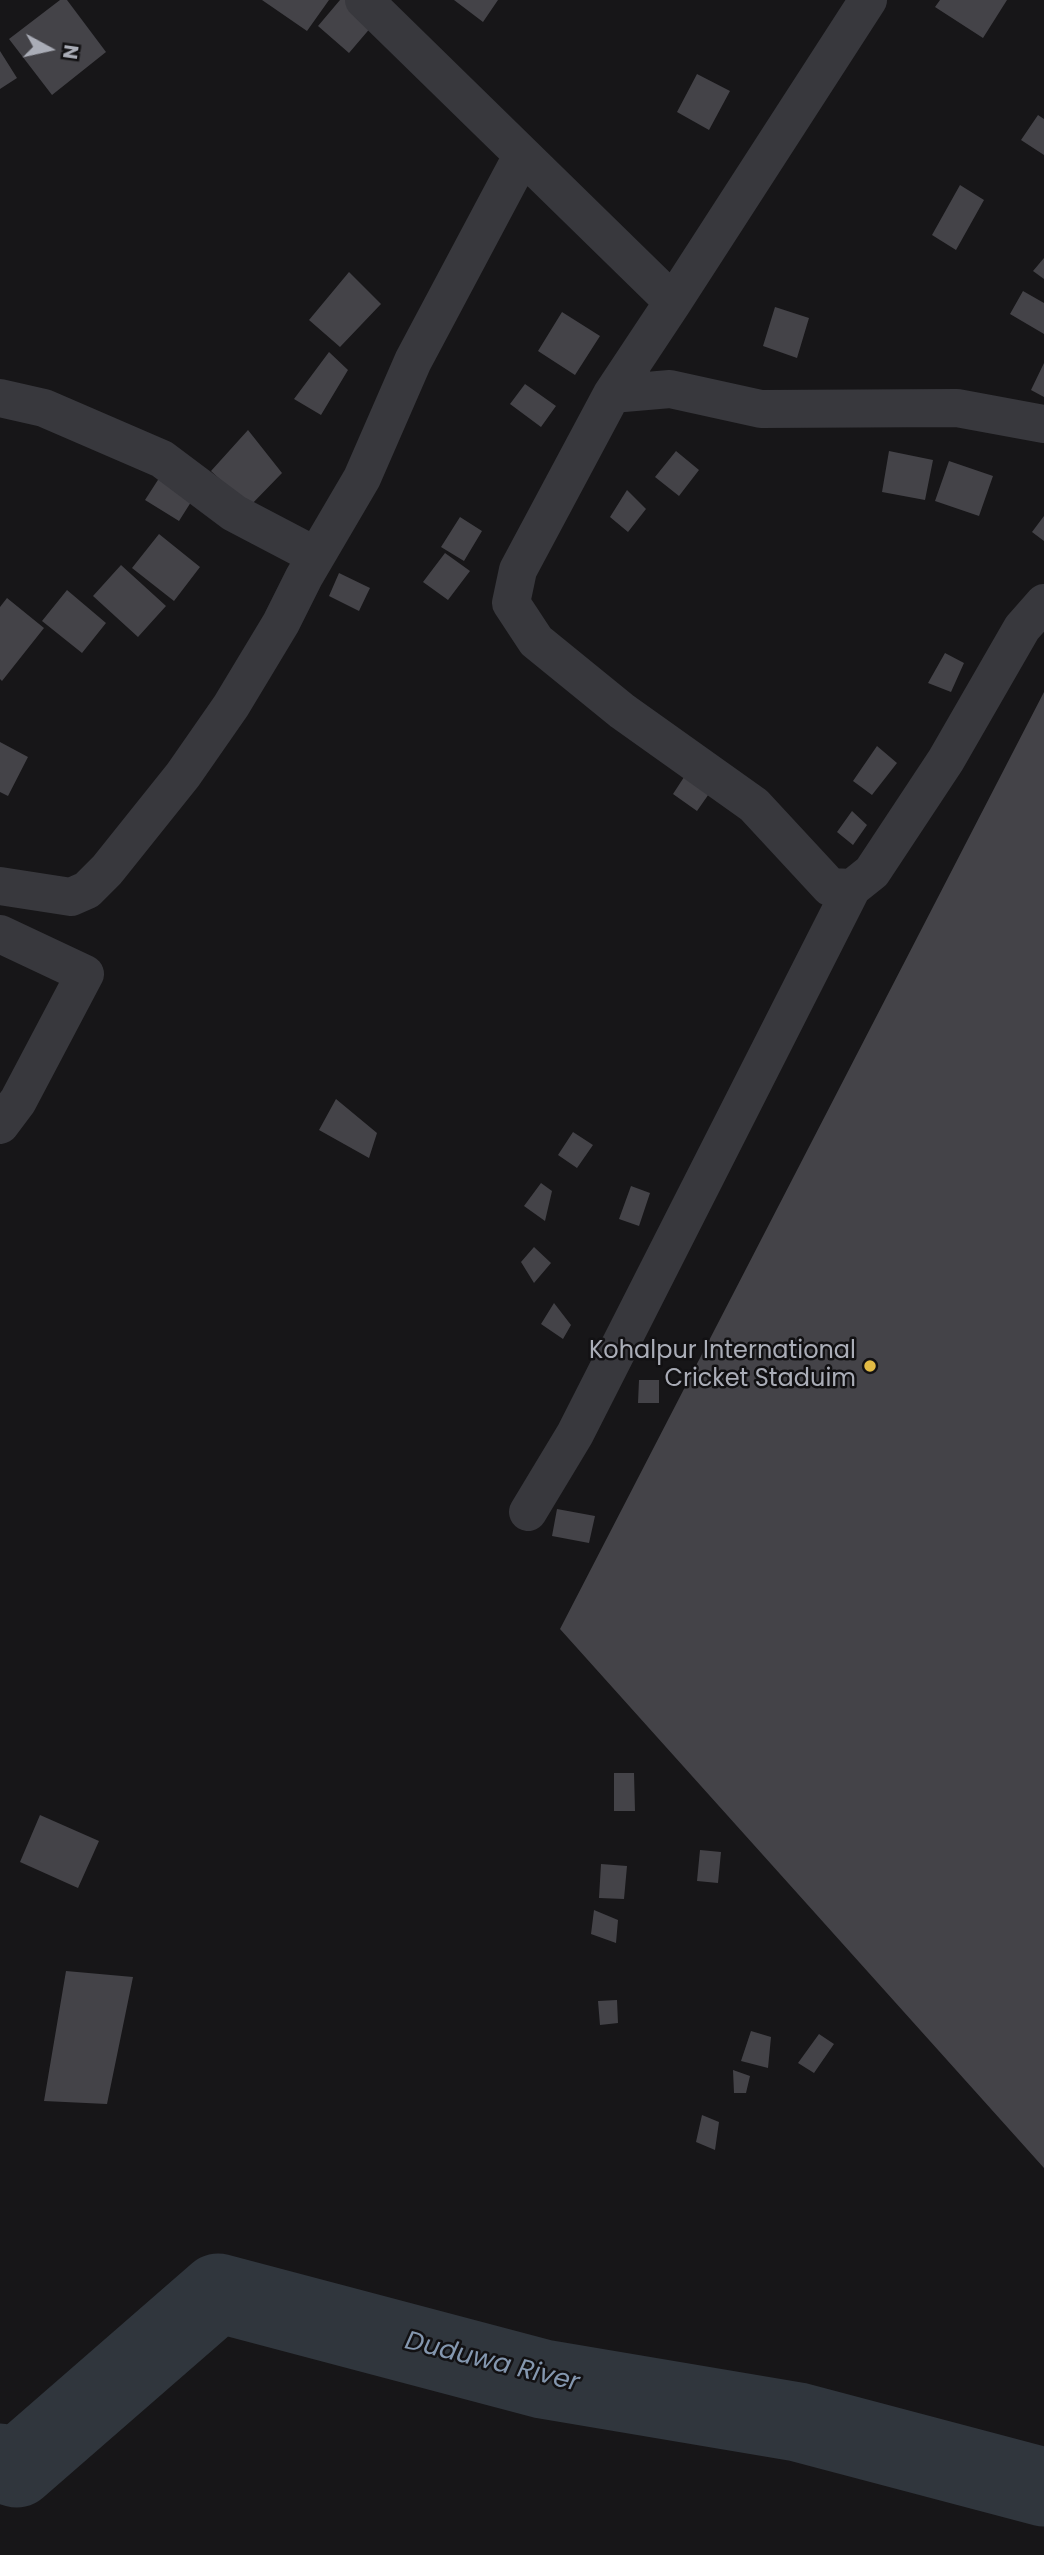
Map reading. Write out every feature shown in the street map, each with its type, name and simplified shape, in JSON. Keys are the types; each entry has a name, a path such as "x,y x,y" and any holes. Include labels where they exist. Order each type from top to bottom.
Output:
{"street":[{"path":"364,0 673,302"},
{"path":"852,888 830,887 754,804 622,711 536,641 511,603 518,570 612,394 868,0"},
{"path":"0,886 71,897 87,890 107,870 183,775 231,706 362,478 413,361 522,156"},
{"path":"612,394 670,389 761,409 957,408 1044,424"},
{"path":"0,398 44,408 162,459 234,513 316,556"},
{"path":"528,1512 575,1434 852,888 872,872 946,760 1021,628 1044,603"},
{"path":"0,934 85,974"},
{"path":"0,946 85,974"},
{"path":"0,1125 18,1101 85,974"}],"building":[{"path":"60,0 67,0 106,52 52,95 9,39"},
{"path":"262,0 329,0 307,31"},
{"path":"340,0 356,0 378,19 349,53 318,26"},
{"path":"454,0 498,0 483,22"},
{"path":"940,0 1007,0 983,38 935,7"},
{"path":"0,51 17,78 0,89"},
{"path":"697,74 730,91 709,130 677,112"},
{"path":"1038,115 1044,119 1044,155 1021,140"},
{"path":"960,185 984,200 956,250 932,235"},
{"path":"1044,258 1044,279 1033,271"},
{"path":"349,272 381,304 340,347 309,320"},
{"path":"1023,291 1044,303 1044,334 1010,314"},
{"path":"775,307 809,318 797,358 763,346"},
{"path":"562,312 600,336 575,375 538,351"},
{"path":"329,352 348,370 321,415 294,399"},
{"path":"1044,363 1044,397 1031,390"},
{"path":"525,384 556,406 541,427 510,404"},
{"path":"248,430 282,473 249,507 211,471"},
{"path":"676,451 699,470 679,496 655,477"},
{"path":"889,451 933,460 925,500 882,492"},
{"path":"949,461 993,476 979,516 935,501"},
{"path":"165,469 198,491 179,521 145,500"},
{"path":"627,490 646,509 628,532 610,517"},
{"path":"1044,516 1044,541 1032,532"},
{"path":"460,517 482,531 464,561 441,547"},
{"path":"159,534 200,567 174,601 132,568"},
{"path":"445,553 470,571 448,600 423,582"},
{"path":"121,565 166,606 138,637 93,596"},
{"path":"339,573 370,588 359,611 329,596"},
{"path":"67,590 106,623 82,653 42,621"},
{"path":"7,598 44,628 2,681 0,607"},
{"path":"945,653 964,663 951,692 928,683"},
{"name":"Kohalpur International Cricket Staduim","path":"1044,692 1044,2168 560,1629"},
{"path":"0,742 28,757 8,796 0,792"},
{"path":"877,746 897,763 872,795 853,781"},
{"path":"688,771 713,788 697,811 673,794"},
{"path":"852,811 867,825 853,845 837,832"},
{"path":"336,1099 377,1133 369,1158 319,1130"},
{"path":"573,1132 593,1145 577,1168 558,1155"},
{"path":"541,1183 552,1191 545,1221 524,1206"},
{"path":"631,1186 650,1193 639,1226 619,1219"},
{"path":"534,1247 551,1263 534,1283 521,1262"},
{"path":"554,1303 571,1325 563,1339 541,1324"},
{"path":"639,1380 659,1380 659,1403 638,1403"},
{"path":"557,1509 595,1516 589,1543 552,1536"},
{"path":"614,1773 634,1773 635,1811 614,1811"},
{"path":"40,1815 99,1841 78,1888 20,1862"},
{"path":"700,1850 721,1852 718,1883 697,1881"},
{"path":"601,1864 627,1866 624,1899 599,1898"},
{"path":"594,1910 618,1920 616,1943 591,1934"},
{"path":"66,1971 133,1977 107,2104 44,2101"},
{"path":"617,2000 618,2023 600,2025 598,2001"},
{"path":"751,2031 771,2037 768,2068 741,2061"},
{"path":"819,2034 834,2044 814,2073 798,2063"},
{"path":"733,2070 750,2076 746,2093 734,2093"},
{"path":"702,2115 719,2122 715,2150 696,2142"}],"waterway":[{"name":"Duduwa River","path":"0,2463 17,2468 218,2293 543,2379 798,2422 1044,2487"}],"place":[{"name":"Kohalpur International Cricket Staduim","path":"870,1366"}]}
